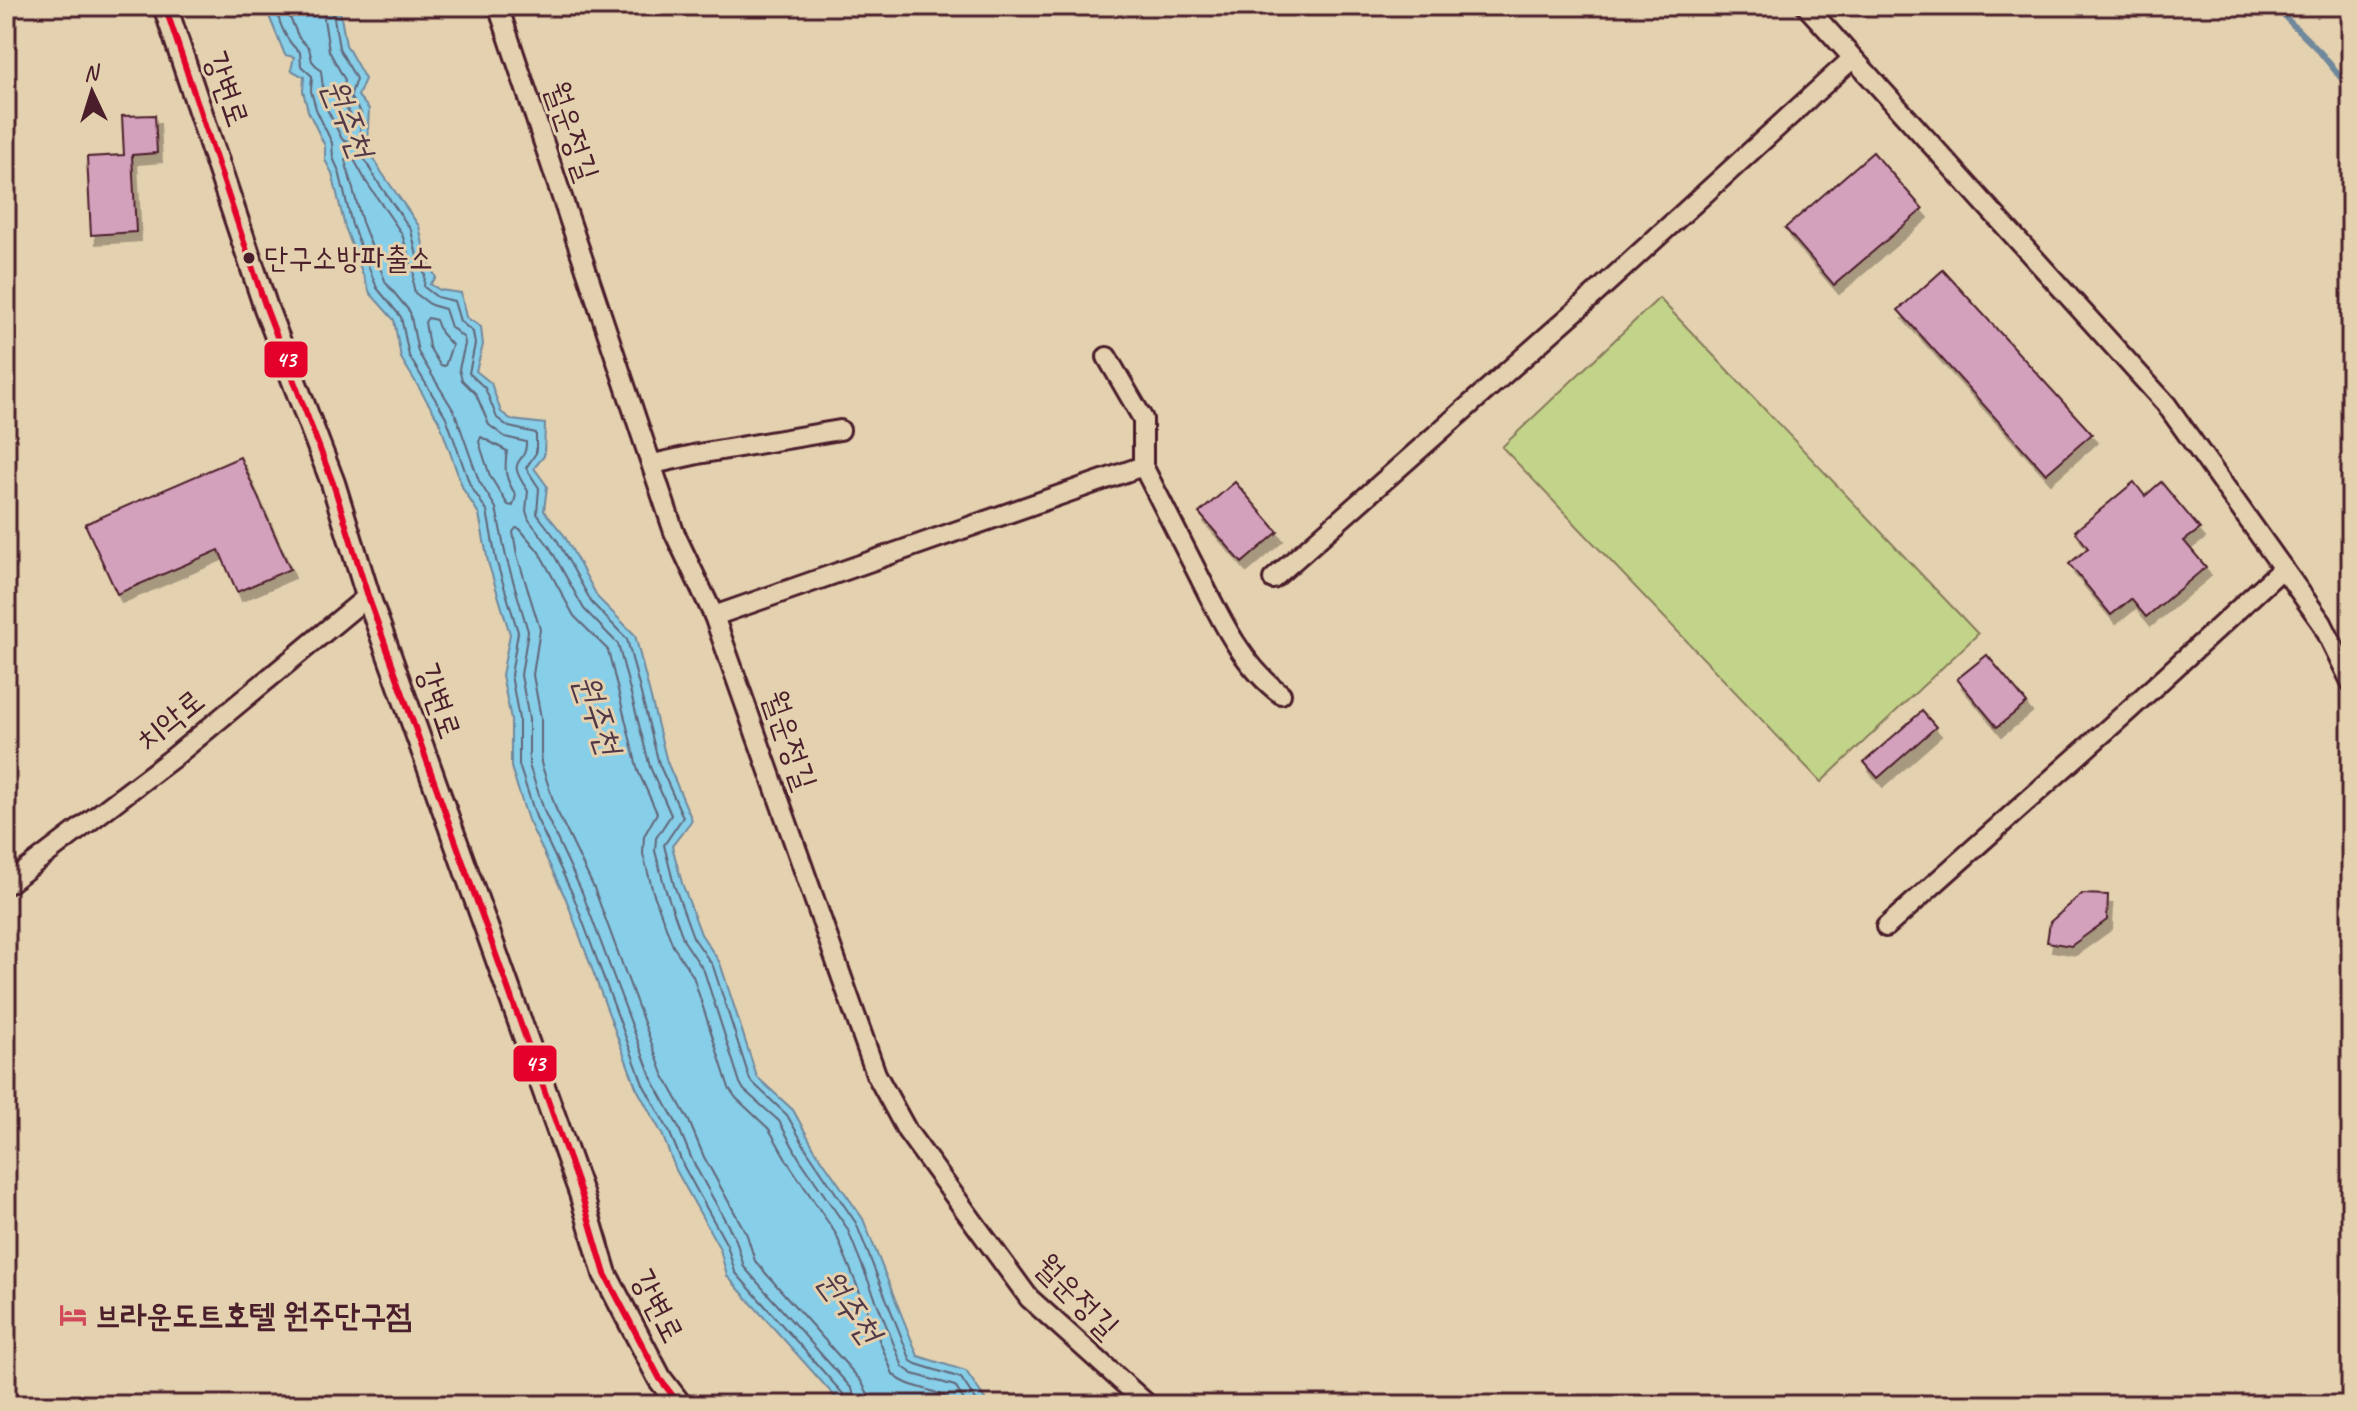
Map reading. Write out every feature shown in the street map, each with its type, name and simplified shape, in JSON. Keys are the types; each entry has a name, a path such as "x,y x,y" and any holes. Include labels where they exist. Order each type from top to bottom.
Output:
{"street":[{"name":"강변로","path":"165,6 266,308 333,483 368,596 581,1193 605,1274 660,1379 680,1405"},
{"path":"1806,6 2166,404 2322,623 2351,682"},
{"name":"월운정길","path":"503,10 674,532 714,616 876,1074 907,1131 1029,1298 1148,1405"},
{"path":"1273,579 1596,293 1853,58"},
{"path":"1107,357 1143,419 1143,466 1213,603 1264,682 1281,694"},
{"path":"653,464 840,430"},
{"path":"714,616 1143,466"},
{"path":"1886,927 2283,568"},
{"name":"치악로","path":"6,885 174,757 368,596"}],"green space":[{"path":"1659,298 1978,634 1821,782 1502,447"}],"water":[{"name":"원주천","path":"269,6 339,6 346,45 365,79 358,96 369,109 367,146 419,226 425,254 436,278 430,284 440,290 461,293 466,317 481,327 483,345 476,371 491,383 501,412 512,420 545,424 544,456 534,468 547,486 544,511 564,535 598,598 635,635 667,762 692,820 672,846 682,883 701,934 720,963 757,1077 793,1110 814,1148 863,1219 918,1356 966,1371 989,1405 840,1405 727,1276 720,1249 676,1170 662,1134 636,1087 566,899 528,820 511,767 511,719 502,675 510,634 488,562 479,514 463,489 439,421 401,358 394,320 370,293 345,227 332,173 325,160 325,146 308,111 303,91 304,77 291,70 294,57 285,55 269,16"}],"building":[{"path":"155,115 157,153 132,155 136,232 91,235 87,157 124,155 122,116"},
{"path":"1873,152 1923,209 1834,285 1785,228"},
{"path":"1943,270 2092,434 2046,474 1898,310"},
{"path":"240,457 290,569 237,592 219,550 117,594 85,524"},
{"path":"1235,482 1278,532 1242,563 1199,513"},
{"path":"2134,482 2145,496 2161,482 2200,529 2184,541 2206,567 2146,617 2131,599 2111,615 2069,564 2088,548 2075,531"},
{"path":"1987,655 2027,703 1997,727 1957,679"},
{"path":"1922,711 1936,727 1878,778 1864,762"},
{"path":"2082,894 2108,895 2107,920 2071,946 2047,942 2050,922"}],"waterway":[{"path":"2274,6 2320,52 2351,90"}],"transit line":[{"name":"43","path":"165,6 266,308 333,483 368,596 581,1193 605,1274 660,1379 680,1405"}],"place":[{"name":"단구소방파출소","path":"249,258"},
{"name":"브라운도트호텔 원주단구점","path":"73,1315"}]}
